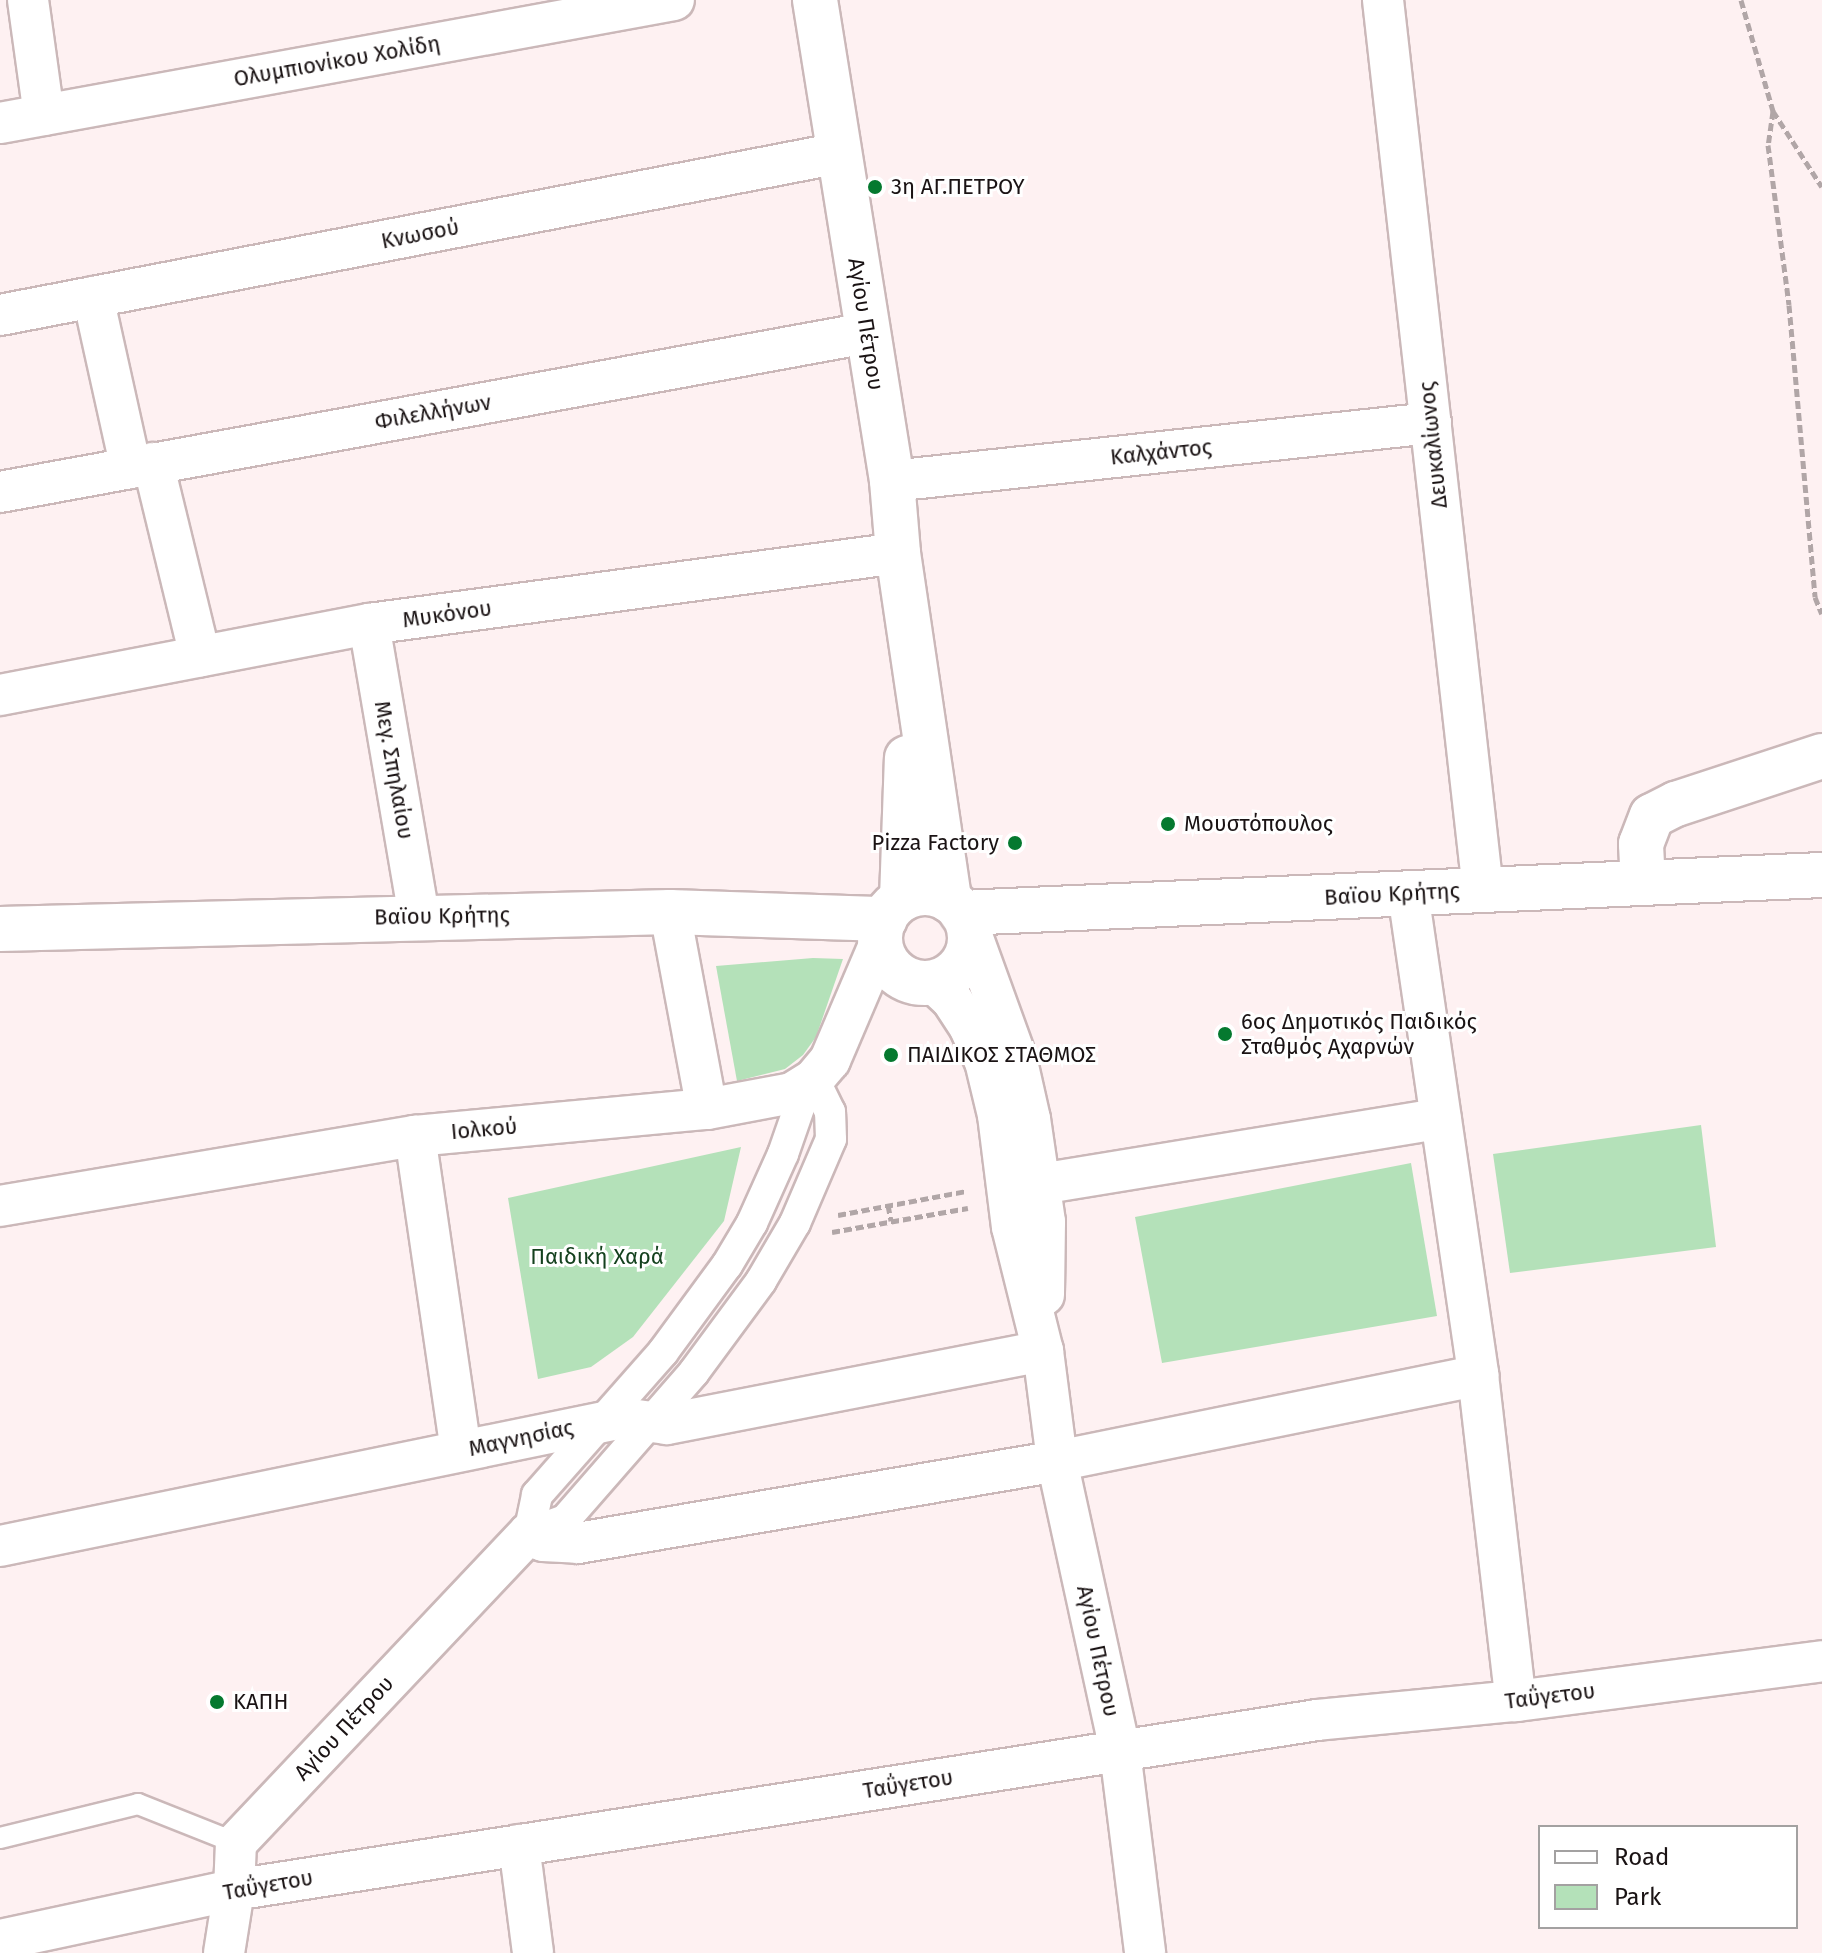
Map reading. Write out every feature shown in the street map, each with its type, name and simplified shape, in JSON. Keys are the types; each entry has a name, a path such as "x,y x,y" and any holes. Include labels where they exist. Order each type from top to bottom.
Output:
{"street":[{"path":"28,0 44,115"},
{"name":"Ολυμπιονίκου Χολίδη","path":"0,123 674,0"},
{"name":"Αγίου Πέτρου","path":"815,0 892,481 911,648 960,914 1016,1057 1018,1189"},
{"name":"Δευκαλίωνος","path":"1383,0 1483,890"},
{"name":"Κνωσού","path":"0,315 840,153"},
{"path":"93,297 200,656"},
{"name":"Φιλελλήνων","path":"0,492 866,333"},
{"name":"Καλχάντος","path":"892,481 1431,423"},
{"name":"Μυκόνου","path":"0,695 369,624 898,553"},
{"name":"Μεγ. Σπηλαίου","path":"369,624 419,916"},
{"name":"Αγίου Πέτρου","path":"889,921 911,648"},
{"path":"1643,883 1641,844 1652,816 1676,804 1822,756"},
{"name":"Βαϊου Κρήτης","path":"960,914 1822,875"},
{"path":"529,1533 537,1495 691,1317 752,1223 779,1165 811,1082 830,1060 889,921 918,893 934,894 960,914 970,947 963,964 950,976 934,983 916,982 899,975 886,961 889,921"},
{"path":"1408,893 1478,1375 1516,1701"},
{"path":"670,912 707,1109"},
{"name":"Βαϊου Κρήτης","path":"0,929 670,912 889,921"},
{"name":"Αγίου Πέτρου","path":"934,983 952,1000 985,1061 1018,1189 1057,1461 1120,1751 1145,1953"},
{"path":"529,1533 565,1520 731,1325 790,1232 831,1139 830,1112 811,1082"},
{"name":"Ιολκού","path":"0,1206 415,1136 707,1109 773,1099 811,1082"},
{"path":"1018,1189 1441,1118"},
{"path":"415,1136 461,1451"},
{"name":"Μαγνησίας","path":"0,1546 603,1421 623,1418 667,1424 1043,1351"},
{"path":"529,1533 543,1541 578,1543 1057,1461 1478,1375"},
{"name":"Αγίου Πέτρου","path":"236,1843 529,1533"},
{"name":"Ταΰγετου","path":"0,1940 234,1890 1317,1720 1516,1701 1822,1661"},
{"path":"224,1953 234,1890 236,1843"},
{"path":"519,1845 533,1953"}],"lane":[{"path":"0,1838 138,1804 236,1843"}],"path":[{"path":"1741,0 1773,111 1822,187"},
{"path":"1773,111 1768,145 1789,305 1815,597 1822,614"},
{"path":"790,1232 888,1205 1018,1189"},
{"path":"790,1232 891,1221 1018,1189"},
{"path":"888,1205 891,1221"}],"green space":[{"path":"813,958 843,959 816,1037 803,1055 785,1069 737,1081 716,966"},
{"path":"1701,1125 1716,1247 1510,1273 1493,1154"},
{"name":"Παιδική Χαρά","path":"741,1147 724,1221 633,1337 591,1367 538,1379 508,1198"},
{"path":"1411,1163 1437,1316 1162,1363 1135,1217"}],"place":[{"name":"3η ΑΓ.ΠΕΤΡΟΥ","path":"875,187"},
{"name":"Μουστόπουλος","path":"1168,824"},
{"name":"Pizza Factory","path":"1015,843"},
{"name":"6ος Δημοτικός Παιδικός Σταθμός Αχαρνών","path":"1225,1034"},
{"name":"ΠΑΙΔΙΚΟΣ ΣΤΑΘΜΟΣ","path":"891,1055"},
{"name":"ΚΑΠΗ","path":"217,1702"}]}
